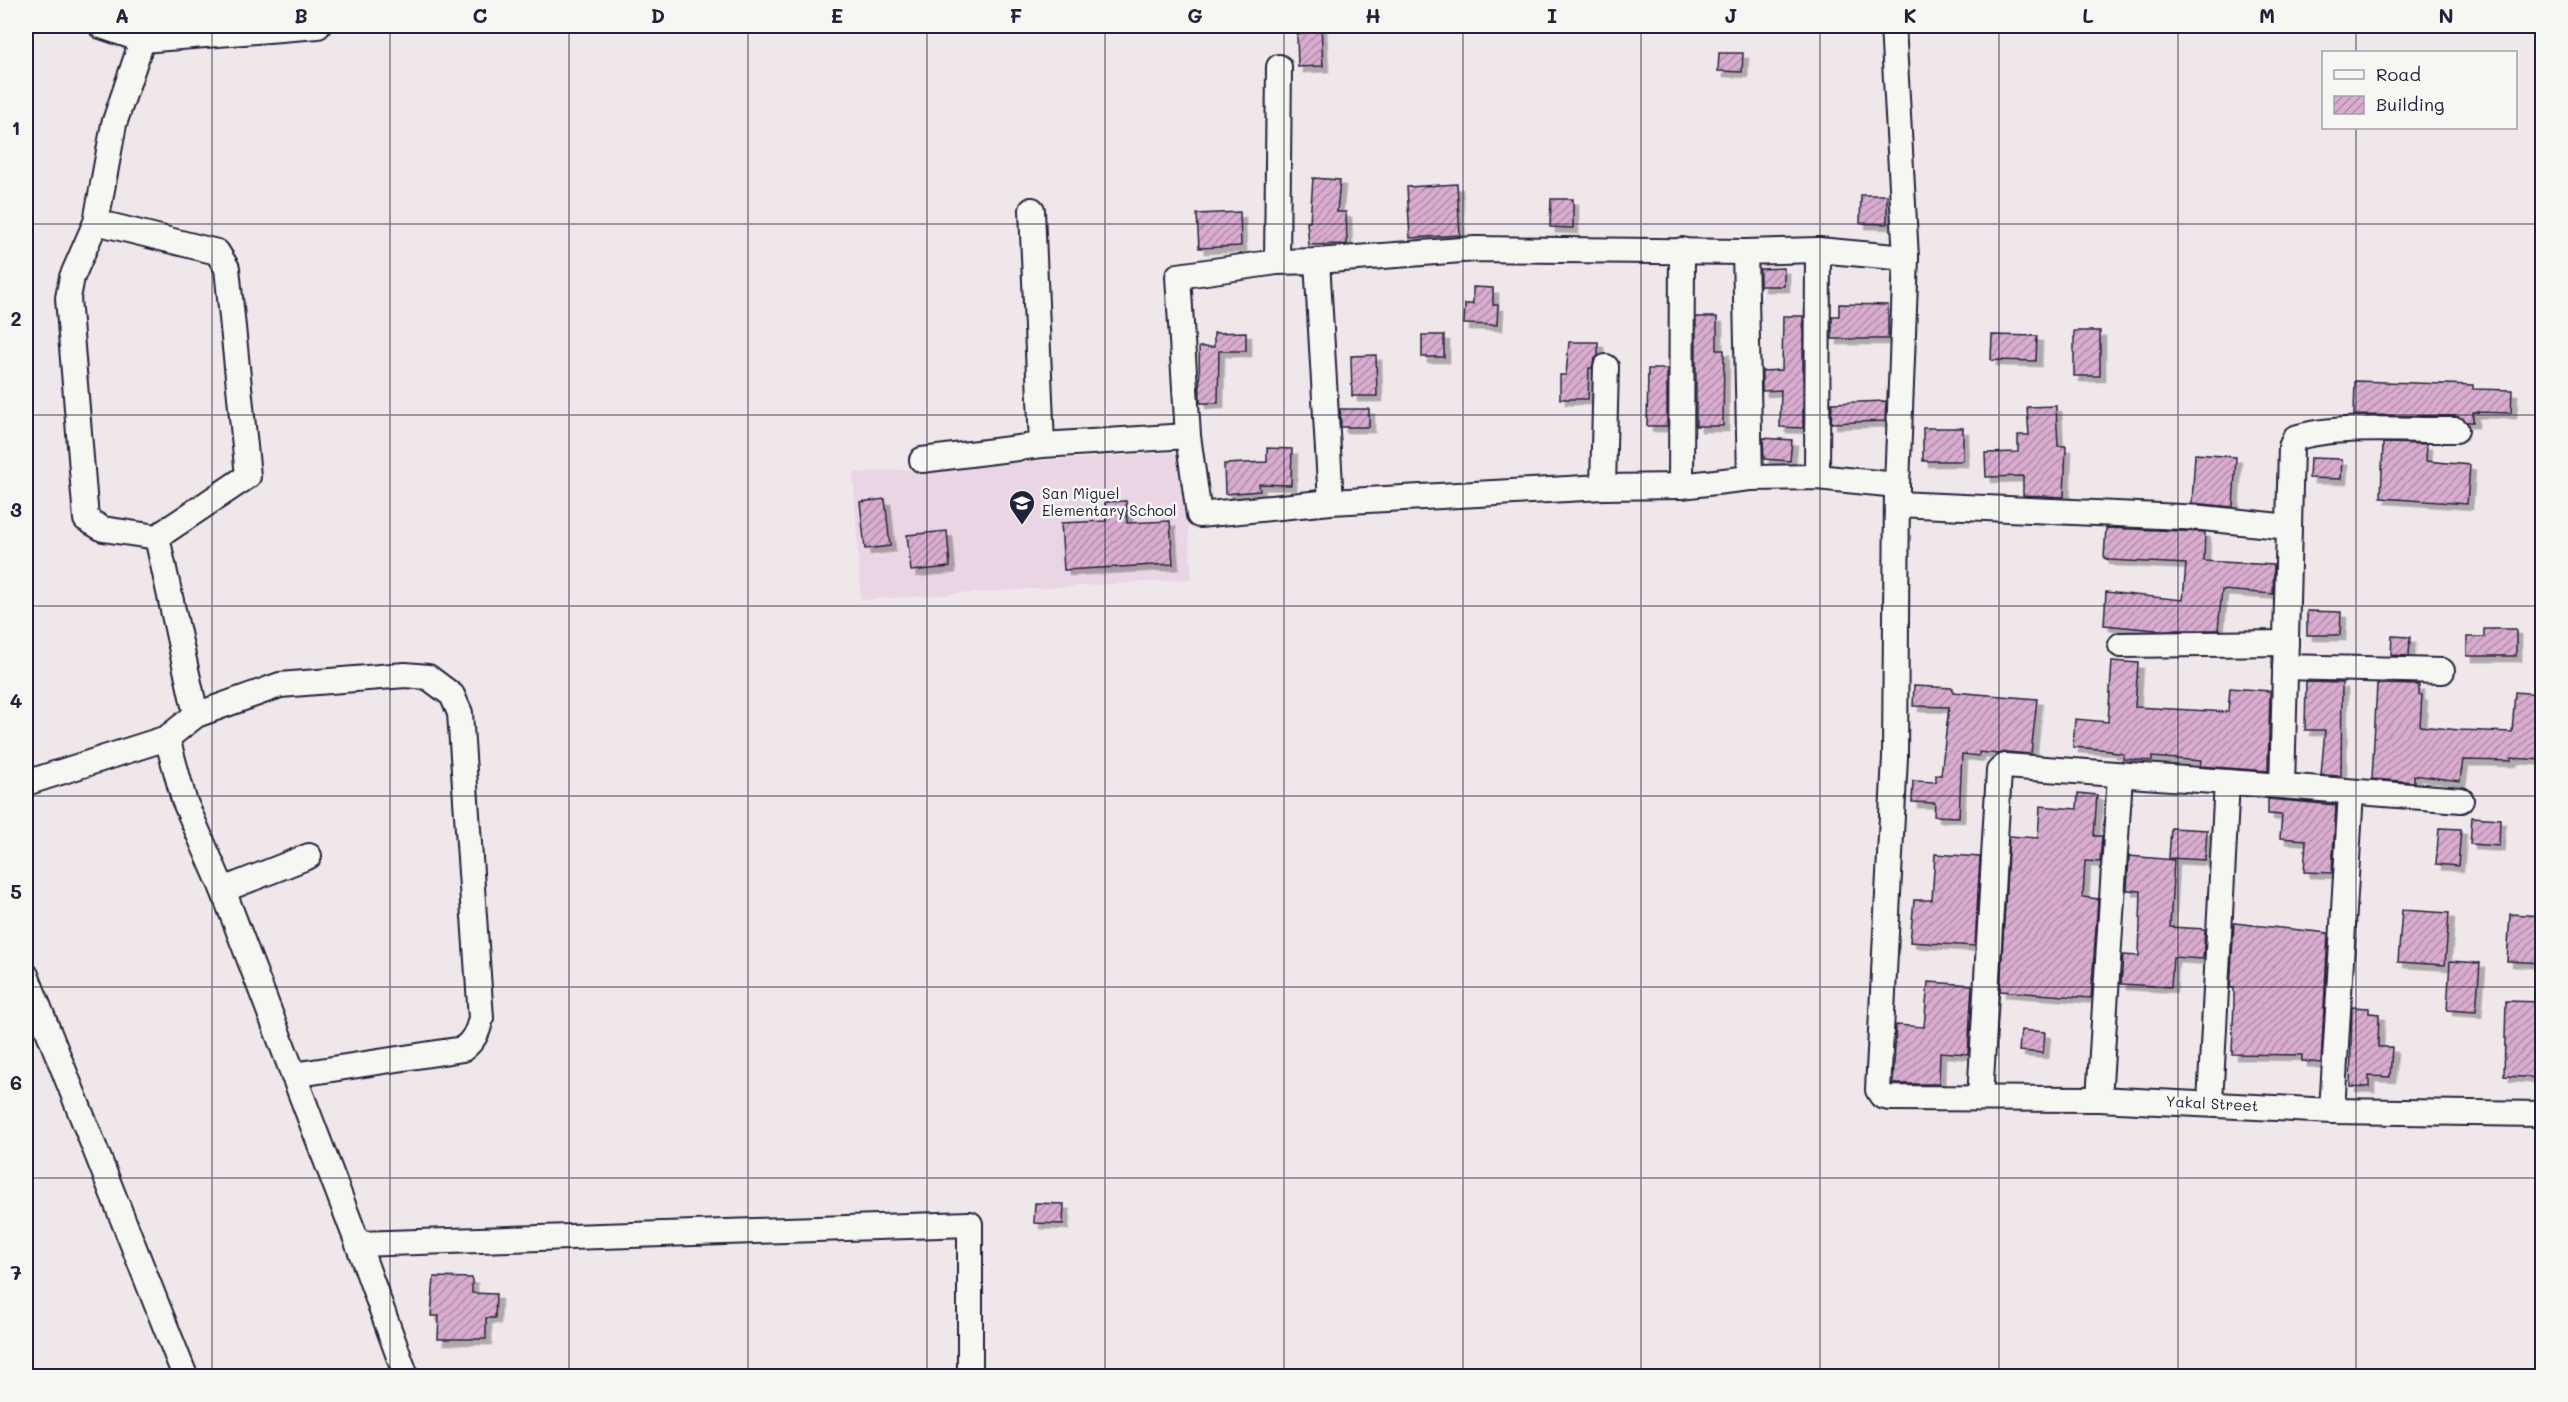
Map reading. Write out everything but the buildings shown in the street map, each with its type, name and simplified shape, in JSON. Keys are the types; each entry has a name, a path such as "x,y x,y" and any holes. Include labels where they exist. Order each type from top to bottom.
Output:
{"street":[{"path":"101,26 144,33 318,26"},
{"path":"1893,26 1906,258 1897,494"},
{"path":"96,222 217,252 227,268 248,476 157,537 103,529 86,519 68,298 72,277 96,222 114,124 144,33"},
{"path":"1277,262 1279,67"},
{"path":"1032,210 1042,445"},
{"path":"1906,258 1818,250 1745,252 1475,249 1277,262 1178,276 1188,436 1199,515 1332,502 1603,487 1681,486 1750,478 1817,477 1897,494 2289,527"},
{"path":"1681,486 1682,250"},
{"path":"1817,477 1818,250"},
{"path":"1745,252 1750,478"},
{"path":"1317,261 1332,502"},
{"path":"1603,487 1606,367"},
{"path":"2282,786 2291,447 2295,438 2332,431 2456,430"},
{"path":"921,460 1042,445 1188,436"},
{"name":"Yakal Street","path":"1897,494 1895,757 1878,1090 1882,1096 2099,1099 2332,1111 2542,1114"},
{"path":"157,537 196,715"},
{"path":"2121,645 2286,643"},
{"path":"2285,668 2442,671"},
{"path":"26,783 167,738 196,715 280,685 405,675 428,677 452,695 460,713 481,1018 479,1030 472,1041 462,1049 292,1075"},
{"path":"167,738 184,800 223,890 358,1244 406,1377"},
{"path":"1980,1098 1999,771 2005,766 2461,800"},
{"path":"2099,1099 2120,776"},
{"path":"2210,1103 2228,782"},
{"path":"2332,1111 2351,792"},
{"path":"223,890 309,856"},
{"path":"26,975 185,1377"},
{"path":"358,1244 970,1224 970,1377"}],"shaded area":[{"name":"San Miguel Elementary School","path":"1183,452 1192,579 861,600 853,473"}],"place":[{"name":"San Miguel Elementary School","path":"1022,526"}]}
